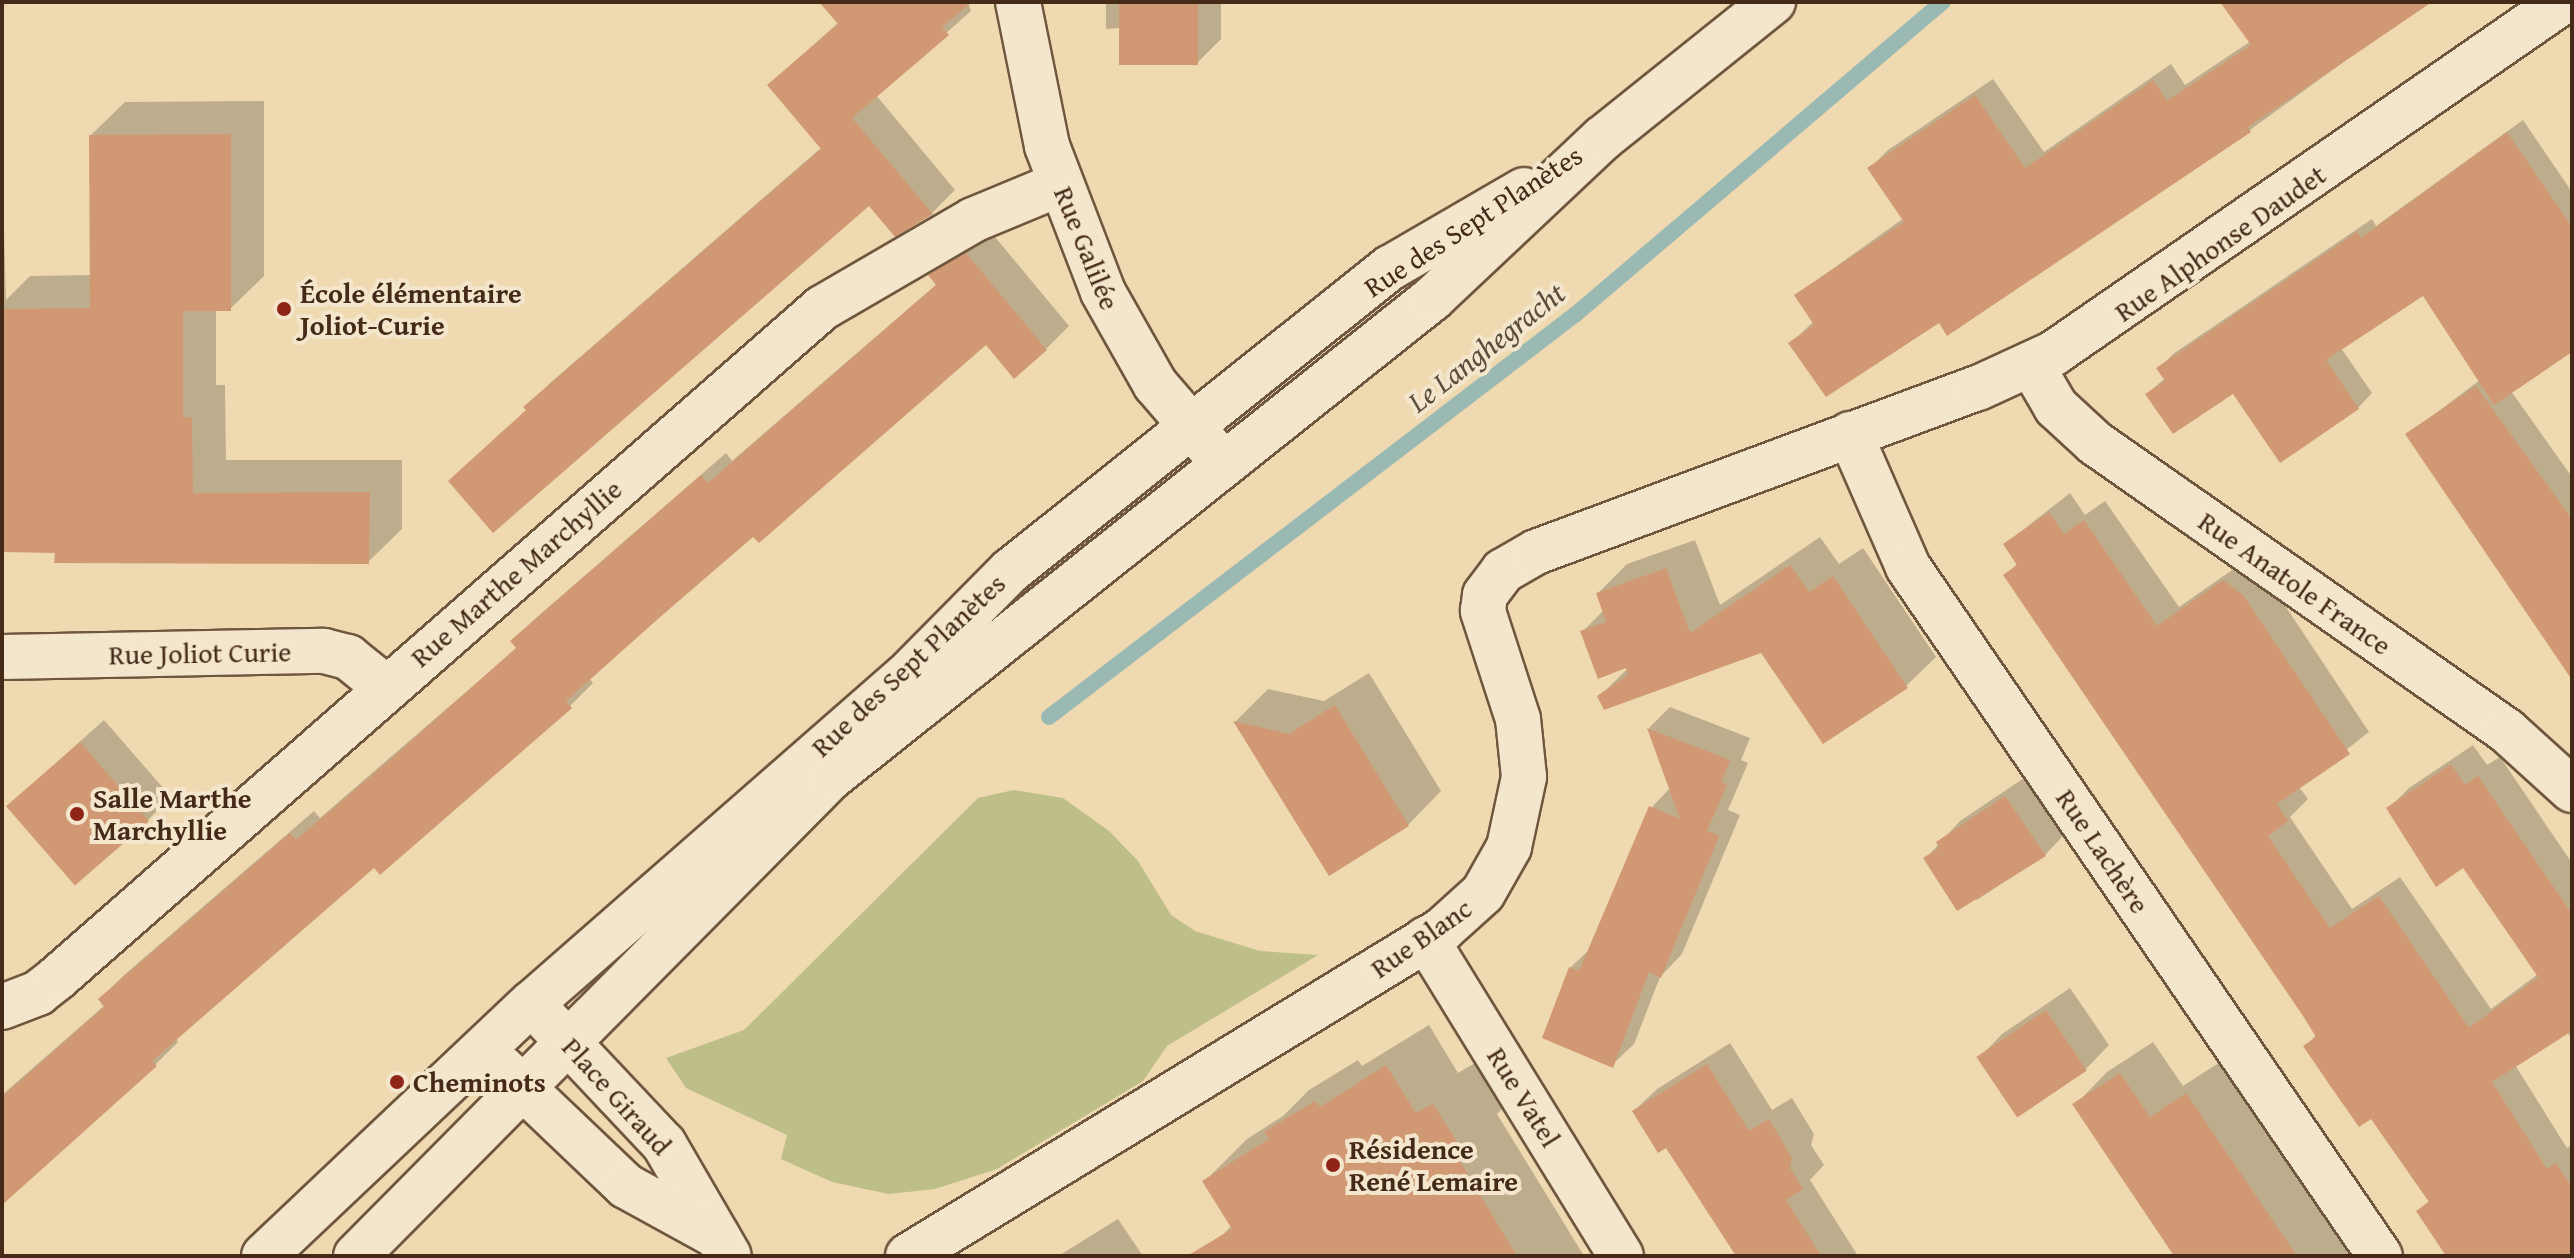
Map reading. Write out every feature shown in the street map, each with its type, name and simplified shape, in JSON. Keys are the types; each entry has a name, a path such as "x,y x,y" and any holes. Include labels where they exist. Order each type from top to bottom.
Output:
{"street":[{"name":"Rue Galilée","path":"1018,2 1039,112 1060,184 1122,331 1191,427 1223,463"},
{"name":"Rue des Sept Planètes","path":"356,1256 521,1086 830,778 1433,298 1603,138 1773,2"},
{"name":"Rue Alphonse Daudet","path":"1850,434 2031,364 2122,311 2562,2"},
{"name":"Rue des Sept Planètes","path":"264,1256 532,1003 905,677 1010,571 1390,268 1603,138"},
{"name":"Rue Marthe Marchyllie","path":"2,1007 38,993 57,978 385,687 822,308 973,220 1060,184"},
{"name":"Rue Anatole France","path":"2031,364 2056,407 2095,443 2507,731 2572,790"},
{"name":"Rue Blanc","path":"908,1256 1426,939 1470,908 1495,877 1522,798 1518,719 1483,611 1492,581 1536,552 1850,434"},
{"name":"Rue Lachère","path":"1850,434 1908,567 2380,1256"},
{"name":"Rue Joliot Curie","path":"2,657 324,651 348,657 385,687"},
{"name":"Rue Vatel","path":"1426,939 1621,1256"},
{"name":"Place Giraud","path":"532,1003 664,1144 723,1246"},
{"name":"Place Giraud","path":"482,1049 626,1186 723,1246"}],"green space":[{"path":"1014,790 1063,798 1109,831 1138,861 1171,915 1195,931 1260,951 1318,955 1167,1046 1143,1081 997,1169 935,1189 889,1194 832,1182 781,1159 787,1135 686,1088 666,1058 744,1030 978,798"}],"building":[{"path":"819,2 972,2 942,27 949,35 852,118 933,214 895,237 869,206 493,533 448,481 526,410 523,407 821,149 767,85 838,24"},
{"path":"1119,2 1198,2 1198,65 1119,65"},
{"path":"2220,2 2432,2 2248,127 2251,132 1947,336 1939,323 1826,397 1788,343 1814,325 1794,295 1904,222 1867,168 1975,95 2025,168 2153,80 2167,101 2251,45"},
{"path":"2507,132 2572,227 2572,352 2494,405 2423,296 2326,360 2359,409 2280,463 2233,394 2173,434 2145,394 2165,381 2156,368 2357,232 2361,238"},
{"path":"231,134 231,311 183,311 183,418 192,417 193,493 370,492 369,564 54,563 55,553 2,552 2,309 90,308 89,135"},
{"path":"966,253 1047,350 1014,379 986,345 759,543 753,537 659,618 566,701 572,708 380,875 374,868 152,1061 157,1066 2,1205 2,1097 104,1007 98,999 290,833 296,840 392,758 516,648 510,641 701,475 708,483 936,285 928,275"},
{"path":"2476,386 2572,519 2572,680 2405,434"},
{"path":"2049,512 2064,534 2084,520 2157,626 2223,580 2243,595 2350,754 2277,804 2288,821 2268,836 2330,928 2379,896 2469,1028 2538,977 2463,868 2436,887 2386,808 2451,764 2465,785 2478,776 2572,914 2572,1031 2492,1082 2547,1169 2556,1163 2572,1187 2572,1256 2446,1256 2416,1211 2429,1202 2371,1119 2359,1127 2303,1046 2316,1037 2303,1016 2003,575 2017,565 2003,544"},
{"path":"1790,565 1809,592 1833,576 1908,688 1823,744 1761,653 1604,710 1597,696 1628,675 1626,668 1598,679 1580,631 1606,622 1596,593 1666,568 1690,633"},
{"path":"1335,705 1409,826 1329,876 1233,721 1289,734"},
{"path":"1647,728 1730,760 1721,782 1727,785 1707,831 1719,836 1661,978 1649,972 1613,1068 1542,1038 1569,967 1579,971 1649,806 1680,819"},
{"name":"Salle Marthe Marchyllie","path":"80,742 149,821 75,886 6,806"},
{"path":"2005,796 2046,856 1957,911 1923,858 1939,848 1936,842"},
{"path":"2046,1010 2087,1071 2017,1117 1976,1057"},
{"path":"1707,1064 1749,1131 1769,1119 1792,1158 1790,1168 1803,1189 1786,1200 1821,1256 1736,1256 1666,1148 1658,1153 1632,1111"},
{"name":"Résidence René Lemaire","path":"1386,1065 1416,1113 1433,1104 1463,1151 1456,1155 1517,1256 1187,1256 1232,1229 1202,1181 1269,1139 1264,1132 1315,1101 1320,1107"},
{"path":"2120,1073 2150,1117 2186,1093 2297,1256 2174,1256 2072,1104"}],"waterway":[{"name":"Le Langhegracht","path":"1049,717 1576,314 1943,2"}],"place":[{"name":"École élémentaire Joliot-Curie","path":"284,309"},
{"name":"Salle Marthe Marchyllie","path":"77,814"},
{"name":"Cheminots","path":"397,1082"},
{"name":"Résidence René Lemaire","path":"1333,1165"}]}
